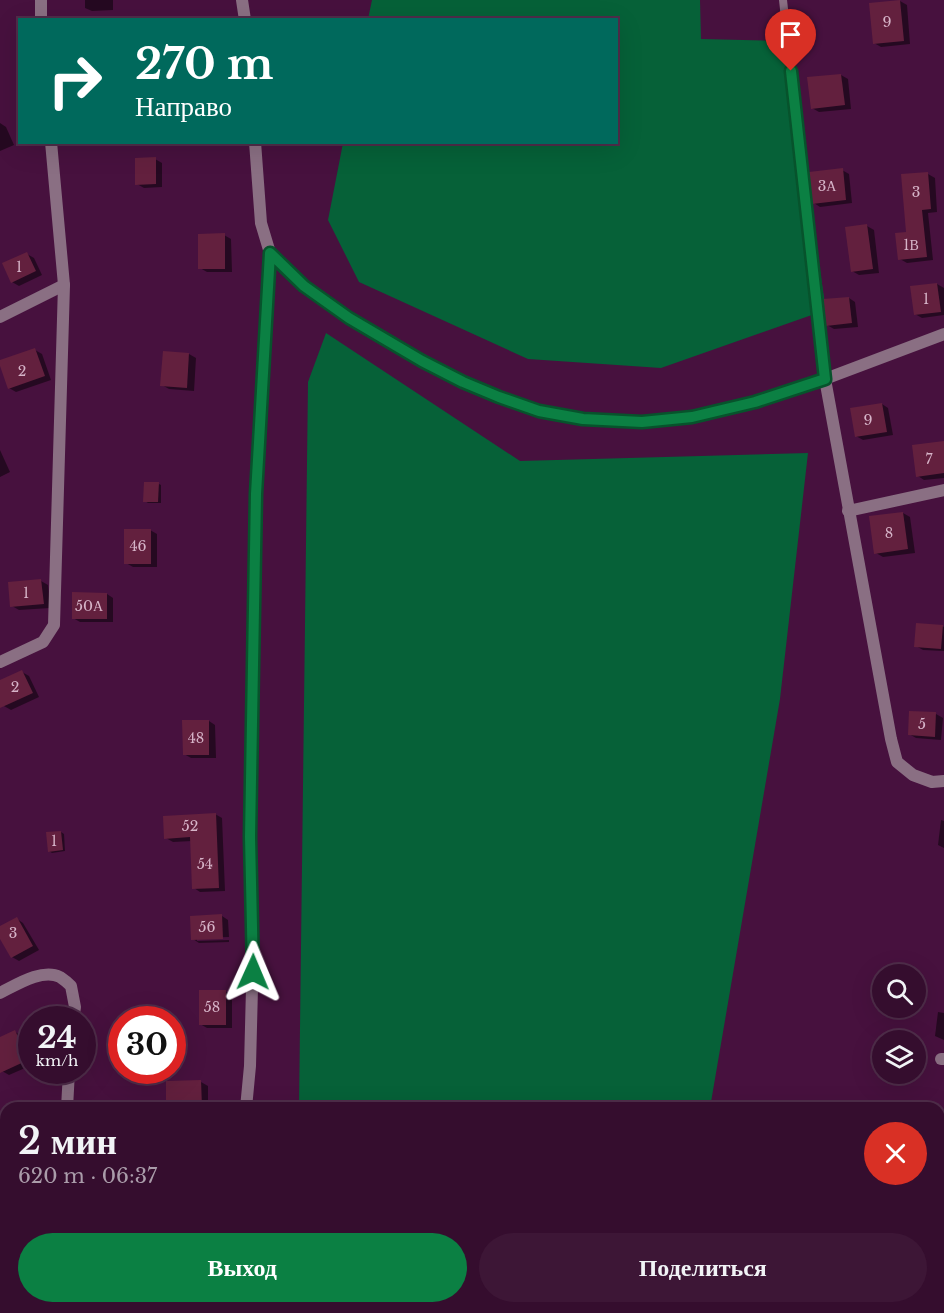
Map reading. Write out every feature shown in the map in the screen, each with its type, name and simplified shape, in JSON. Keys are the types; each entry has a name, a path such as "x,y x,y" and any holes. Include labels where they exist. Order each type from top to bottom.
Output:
{"street":[{"path":"41,0 41,18"},
{"path":"242,0 245,18"},
{"path":"0,662 43,642 54,625 64,285 51,144"},
{"path":"247,1102 250,1066 253,949 250,837 256,494 270,253 261,223 255,144"},
{"path":"270,253 304,286 349,318 422,361 499,397 539,411 583,419 642,422 692,417 755,402 825,379 944,334"},
{"path":"0,317 64,285"},
{"path":"825,379 897,762 913,775 932,782 944,781"},
{"path":"848,511 944,489"},
{"path":"0,993 33,977 59,976 71,986 75,1006"},
{"path":"67,1102 68,1084"}],"lane":[{"path":"783,0 825,379"}],"green space":[{"path":"372,0 700,0 701,39 785,41 826,310 661,368 528,359 359,282 328,220 343,144 618,144 618,18 368,18"},
{"path":"326,333 520,461 808,453 780,699 711,1102 299,1102 308,382"}],"building":[{"path":"900,0 904,41 873,44 869,3"},
{"path":"841,74 845,105 811,109 807,77"},
{"path":"156,157 156,184 135,185 135,158"},
{"path":"843,168 846,200 812,204 809,172"},
{"path":"928,172 931,209 922,210 927,257 898,260 895,233 906,232 901,174"},
{"path":"867,224 873,269 851,272 845,227"},
{"path":"225,233 225,269 198,269 198,234"},
{"path":"27,252 36,271 11,283 2,263"},
{"path":"937,283 941,312 914,315 910,286"},
{"path":"849,297 852,323 826,326 823,299"},
{"path":"35,348 45,376 8,389 0,360"},
{"path":"163,351 189,353 187,388 160,386"},
{"path":"882,403 887,432 855,437 850,408"},
{"path":"944,441 944,473 916,477 912,445"},
{"path":"144,482 159,482 158,502 143,502"},
{"path":"903,512 908,549 874,554 869,516"},
{"path":"124,529 151,529 151,564 124,564"},
{"path":"41,579 44,604 10,607 8,582"},
{"path":"72,592 107,593 107,619 72,619"},
{"path":"916,623 943,625 941,649 914,647"},
{"path":"22,670 33,693 0,708 0,680"},
{"path":"909,711 936,712 935,737 908,735"},
{"path":"182,720 209,720 209,755 183,755"},
{"path":"216,813 219,888 192,889 190,837 164,839 163,816"},
{"path":"61,831 63,850 48,852 46,832"},
{"path":"222,914 223,939 191,940 190,916"},
{"path":"17,917 33,946 11,958 0,939 0,926"},
{"path":"199,990 226,990 226,1025 199,1025"},
{"path":"15,1030 18,1037 18,1065 0,1073 0,1037"},
{"path":"186,1080 201,1080 202,1102 166,1102 166,1084 186,1084"}],"route":[{"path":"253,972 250,837 256,494 270,253 304,286 349,318 422,361 463,382 539,411 583,419 642,422 692,417 755,402 825,379 791,71"}]}
